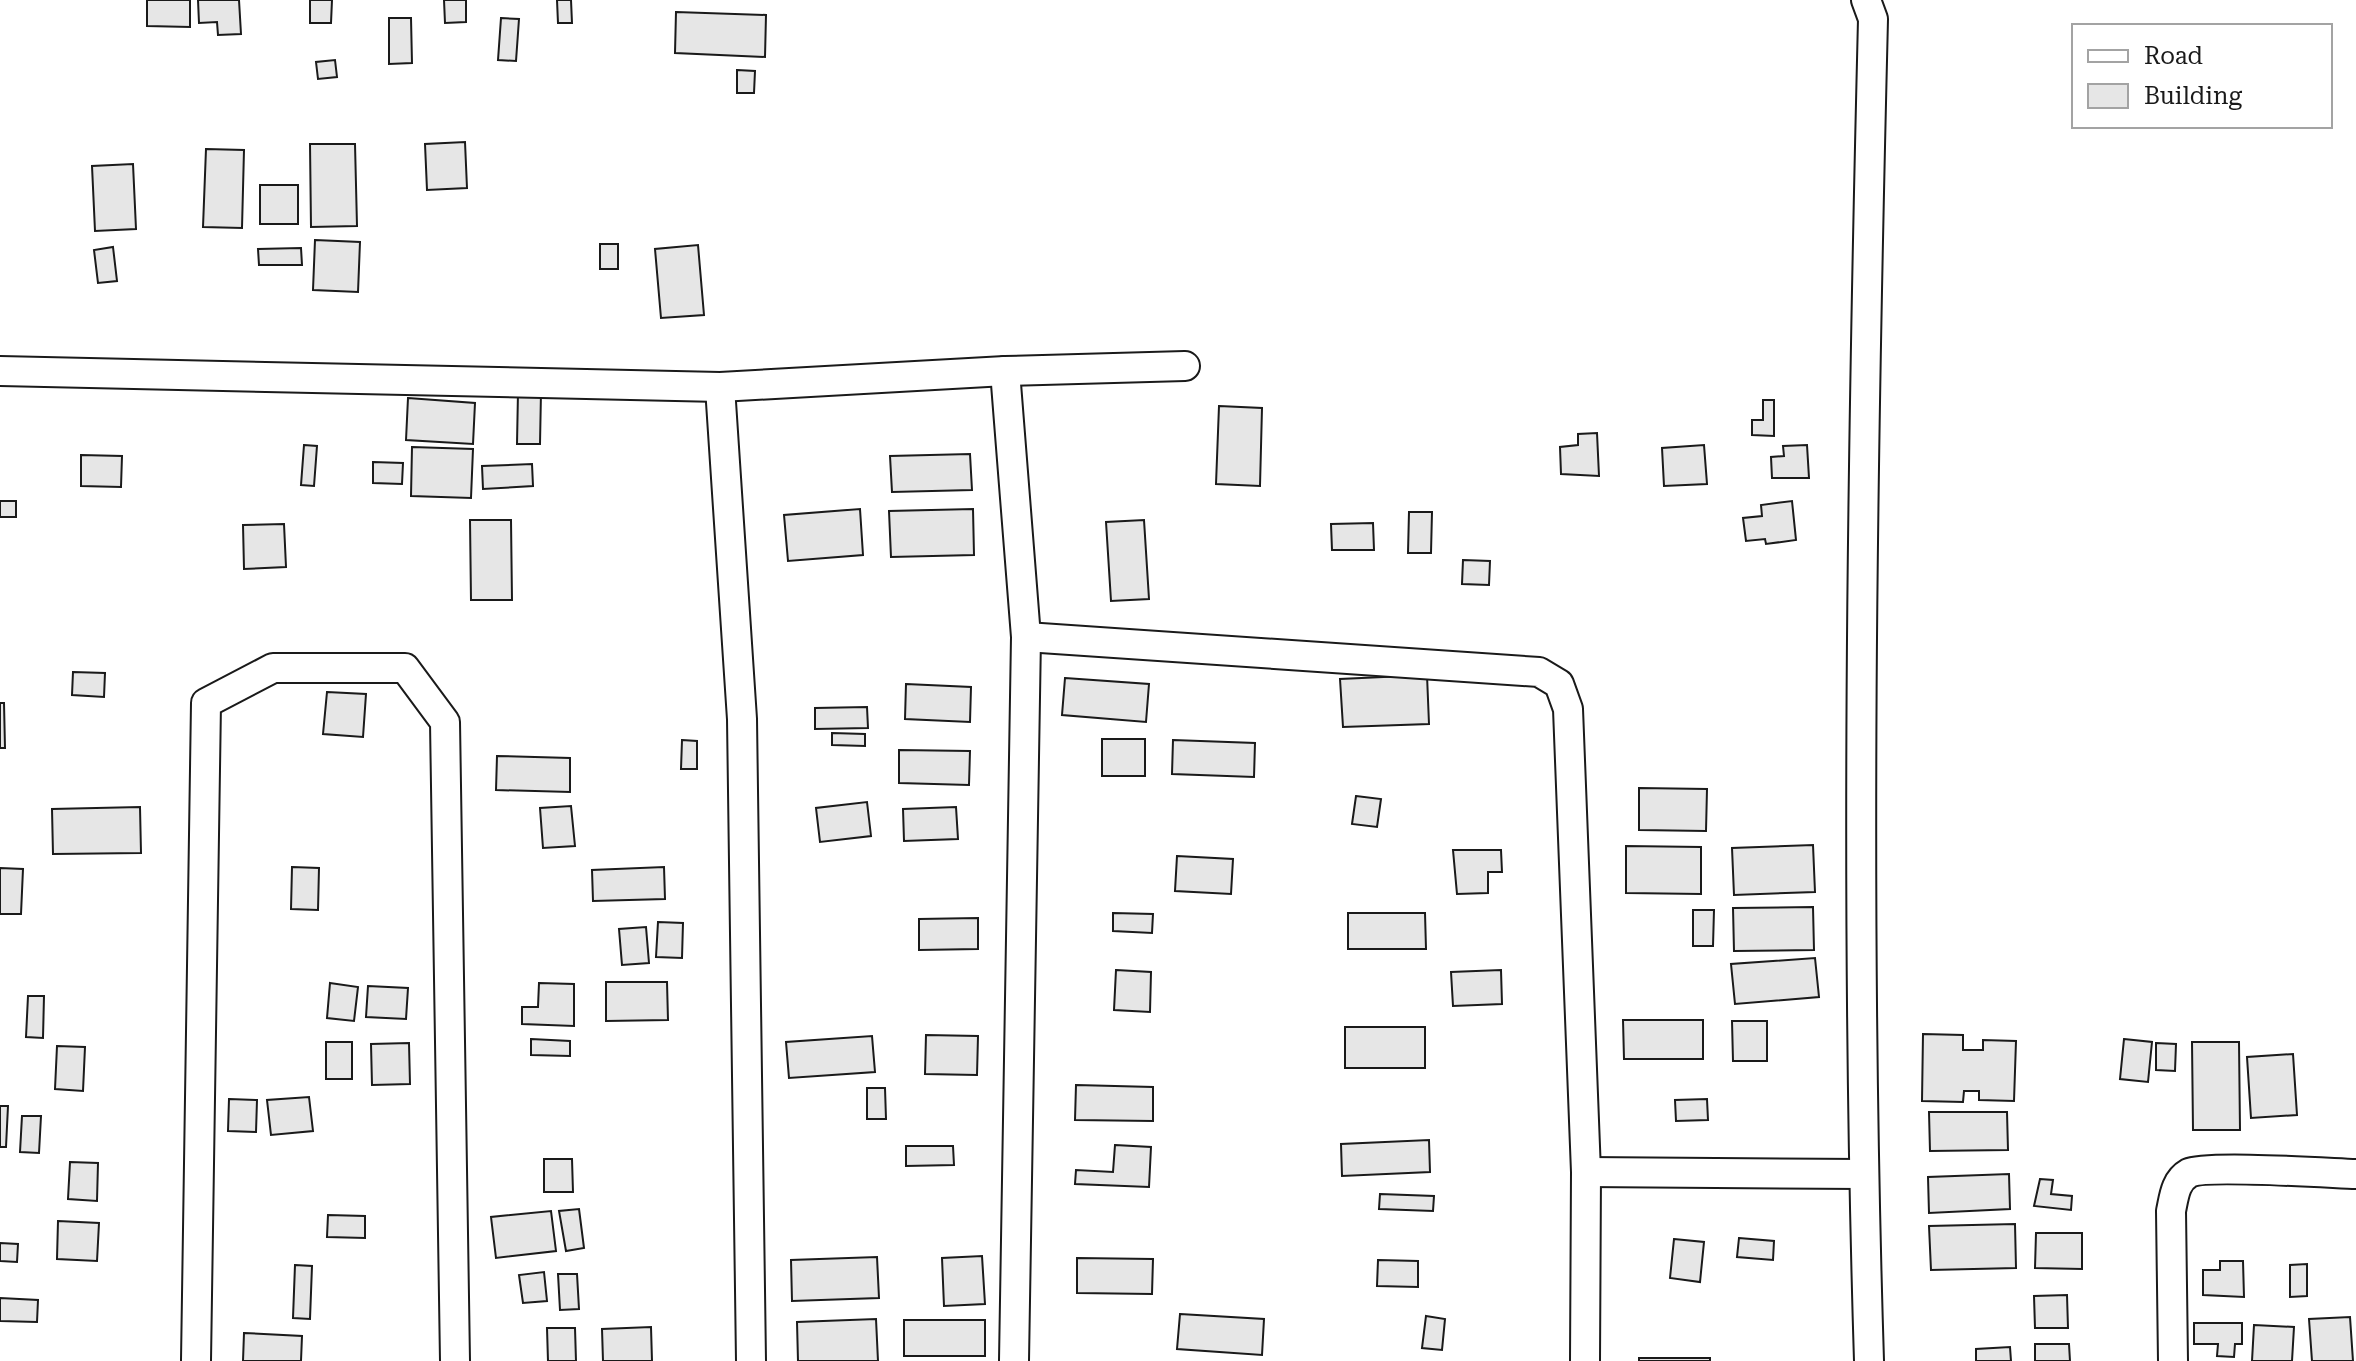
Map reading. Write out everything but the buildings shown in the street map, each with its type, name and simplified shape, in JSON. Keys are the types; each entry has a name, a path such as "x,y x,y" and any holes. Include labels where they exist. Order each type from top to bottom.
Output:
{"street":[{"path":"1866,0 1873,19 1865,373 1863,1174 1869,1361"},
{"path":"0,371 720,387 1005,371 1185,366"},
{"path":"1005,371 1026,637 1014,1361"},
{"path":"720,387 742,719 751,1361"},
{"path":"1026,637 1539,672 1559,684 1568,709 1586,1172 1585,1361"},
{"path":"196,1361 206,703 273,668 405,668 445,722 455,1361"},
{"path":"2173,1361 2171,1211 2175,1188 2189,1174 2214,1169 2356,1174"},
{"path":"1586,1172 1863,1174"}]}
